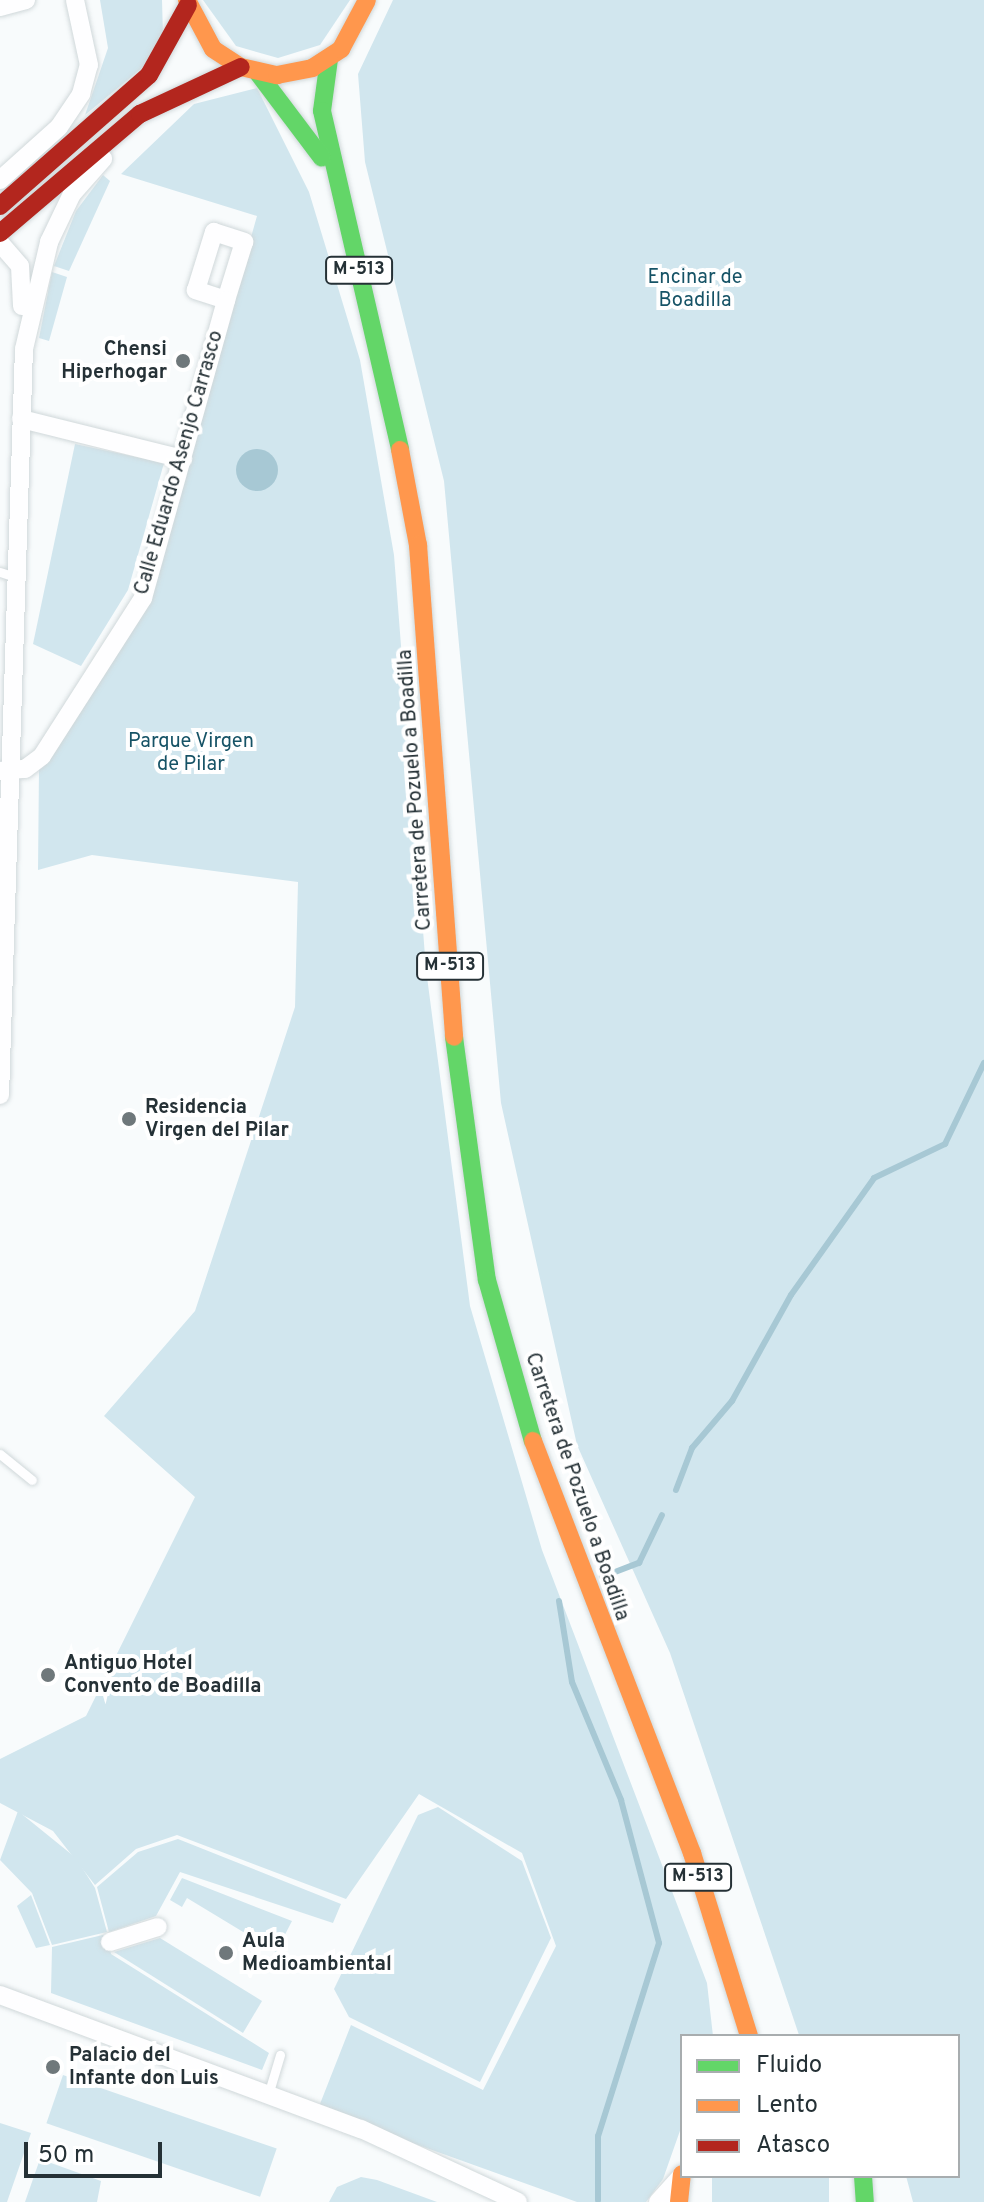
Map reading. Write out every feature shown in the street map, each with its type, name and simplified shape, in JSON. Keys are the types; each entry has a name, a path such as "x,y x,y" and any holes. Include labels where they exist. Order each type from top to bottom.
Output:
{"main road":[{"path":"0,233 114,133 188,87 250,70 295,73 329,59 351,38 367,0"},
{"path":"0,206 162,60 187,3"},
{"name":"M-513","path":"187,3 202,36 250,70"},
{"name":"Carretera de Pozuelo a Boadilla","path":"329,59 322,111 337,191 381,350 418,545 459,1087 487,1280 523,1415 692,1853 727,1977 748,2034"},
{"name":"Carretera de Pozuelo a Boadilla","path":"250,70 312,138 337,191"},
{"name":"Carretera de Pozuelo a Boadilla","path":"727,1977 732,2034"},
{"path":"679,2202 682,2178"},
{"path":"863,2178 865,2202"}],"street":[{"path":"0,7 26,0"},
{"path":"0,180 59,127 81,94 89,65 75,0"},
{"path":"24,349 40,266 72,194 131,132 188,87"},
{"path":"0,243 20,266 24,349 19,585 7,772 0,1095"},
{"name":"Calle Eduardo Asenjo Carrasco","path":"7,772 42,756 143,598 226,300"},
{"path":"21,419 183,459"},
{"path":"110,1942 158,1927"},
{"path":"0,1995 268,2095 518,2202"},
{"path":"658,2202 680,2176"}],"lane":[{"path":"0,180 63,152"},
{"path":"0,572 19,585"},
{"path":"0,588 19,585"},
{"path":"0,1454 32,1480"},
{"path":"268,2095 280,2055"}],"green space":[{"path":"100,0 162,0 163,36 148,63 85,115 108,48"},
{"path":"203,0 350,0 320,45 278,58 236,46"},
{"name":"Encinar de Boadilla","path":"393,0 984,0 984,2202 913,2202 907,2178 960,2178 960,2034 799,2034 670,1653 577,1445 501,1103 444,481 365,162 358,74"},
{"name":"Parque Virgen de Pilar","path":"257,88 309,192 360,360 394,555 426,969 470,1306 542,1550 707,1983 713,2034 680,2034 680,2131 663,2179 646,2202 577,2202 318,2109 351,2025 483,2090 556,1946 522,1853 419,1794 346,1899 177,1835 136,1849 95,1885 53,1831 0,1803 0,1759 86,1716 195,1497 104,1416 195,1311 295,1007 298,882 92,855 38,870 39,767 148,602 257,216 121,174 194,104"},
{"path":"103,175 110,181 69,271 54,266 76,211"},
{"path":"52,272 67,277 49,341 39,338"},
{"path":"75,444 164,463 128,590 81,666 33,644"},
{"path":"438,1807 522,1861 551,1938 480,2082 349,2017 334,1989 418,1815"},
{"path":"18,1811 76,1858 95,1888 107,1932 52,1945 32,1893 0,1860"},
{"path":"178,1839 341,1904 333,1923 180,1872 156,1916 109,1932 97,1887 138,1852"},
{"path":"182,1878 292,1921 276,1952 187,1898 182,1907 170,1900"},
{"path":"31,1895 50,1945 36,1948 17,1906"},
{"path":"107,1934 111,1954 269,2053 262,2070 51,1993 52,1947"},
{"path":"160,1938 262,2001 243,2033 114,1952"},
{"path":"63,2075 277,2149 260,2197 46,2123"},
{"path":"0,2123 31,2133 7,2202 0,2202"},
{"path":"40,2159 101,2181 97,2202 25,2202"},
{"path":"361,2177 437,2202 329,2202 337,2187"},
{"path":"712,2178 829,2178 829,2202 712,2202"}],"shaded area":[{"path":"257,449 272,455 278,470 272,485 257,491 242,485 236,470 242,455"}],"waterway":[{"path":"676,1490 692,1448 732,1401 791,1295 874,1178 945,1144 984,1063"},
{"path":"602,1577 639,1563 662,1515"},
{"path":"559,1601 572,1682 621,1800 659,1943 598,2136 598,2200"}],"traffic: fast":[{"path":"329,59 322,111 400,450"},
{"path":"258,73 322,158"},
{"path":"454,1037 487,1280 533,1441"},
{"path":"863,2178 865,2202"}],"traffic: slow":[{"path":"187,0 213,49 241,67 277,75 312,68 341,49 367,0"},
{"path":"400,450 418,545 454,1037"},
{"path":"533,1441 692,1853 748,2034"},
{"path":"679,2202 682,2178"}],"traffic: jam":[{"path":"0,206 149,75 188,5"},
{"path":"0,233 140,114 241,67"}],"place":[{"name":"Chensi Hiperhogar","path":"183,361"},
{"name":"Residencia Virgen del Pilar","path":"129,1119"},
{"name":"Antiguo Hotel Convento de Boadilla","path":"48,1675"},
{"name":"Aula Medioambiental","path":"226,1953"},
{"name":"Palacio del Infante don Luis","path":"53,2067"}]}
